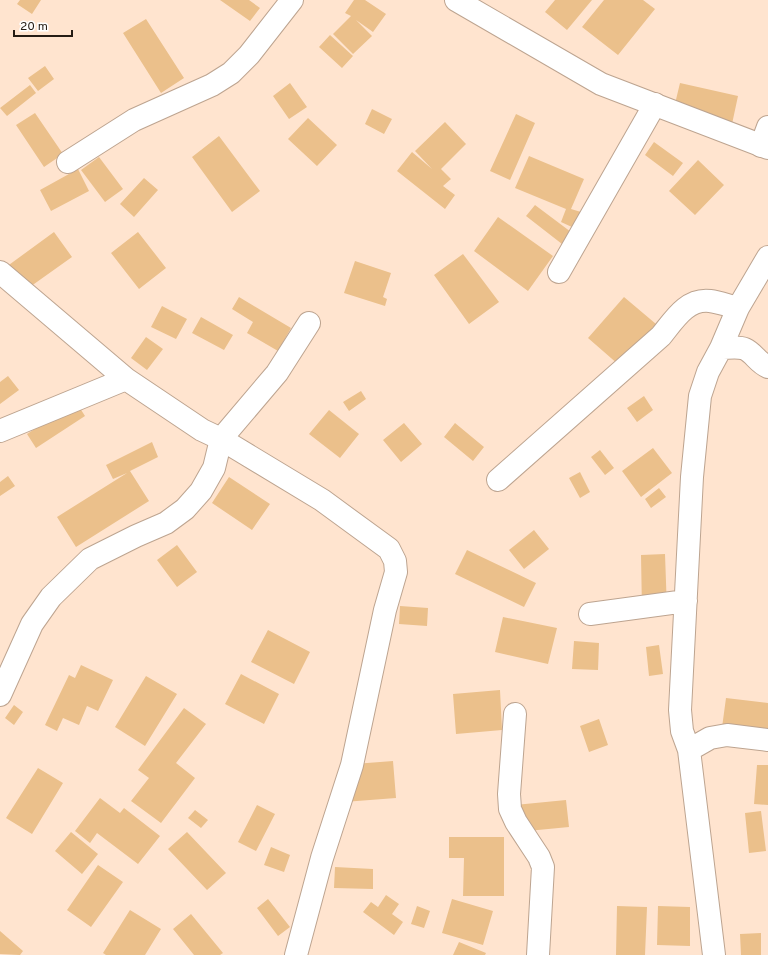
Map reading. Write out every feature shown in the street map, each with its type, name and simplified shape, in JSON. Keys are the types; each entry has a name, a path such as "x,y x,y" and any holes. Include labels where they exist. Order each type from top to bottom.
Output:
{"street":[{"path":"68,162 134,120 212,86 232,73 249,55 292,0"},
{"path":"456,0 602,84 654,104 766,140"},
{"path":"559,272 654,104"},
{"path":"714,955 688,750 682,731 680,710 692,477 700,396 708,372 721,348 738,308 768,257"},
{"path":"0,272 126,379 202,430 221,439 322,500 389,549 395,561 396,572 385,610 352,764 322,858 296,955"},
{"path":"498,480 661,336 684,309 696,301 710,301 738,308"},
{"path":"0,695 32,624 50,597 90,559 166,523 185,509 202,491 214,468 221,439 277,373 309,324"},
{"path":"721,348 743,348 768,367"},
{"path":"0,431 126,379"},
{"path":"590,614 686,601"},
{"path":"515,714 509,801 510,809 516,822 539,857 543,867 538,955"},
{"path":"688,750 710,738 727,735 768,740"}],"building":[{"path":"20,0 41,0 32,14 17,4"},
{"path":"220,0 249,0 260,8 250,21"},
{"path":"354,0 365,0 386,14 373,32 356,20 372,36 353,54 333,34 351,16 345,13"},
{"path":"555,0 592,0 567,30 545,12"},
{"path":"604,0 643,0 655,9 618,55 582,27"},
{"path":"146,19 184,78 161,93 123,33"},
{"path":"330,35 353,56 342,68 319,47"},
{"path":"45,66 54,79 38,91 28,78"},
{"path":"290,83 307,107 289,119 273,96"},
{"path":"680,83 738,96 732,124 673,112"},
{"path":"30,85 36,93 7,116 0,108"},
{"path":"372,109 392,119 384,134 365,124"},
{"path":"35,113 63,154 44,167 16,125"},
{"path":"516,114 535,123 510,180 490,171"},
{"path":"308,118 337,145 317,166 288,139"},
{"path":"445,122 466,144 441,169 451,179 443,186 455,195 445,209 397,171 412,152 432,169 415,151"},
{"path":"219,136 260,191 232,212 192,157"},
{"path":"654,142 683,163 673,176 645,155"},
{"path":"529,156 584,179 571,209 581,212 574,228 561,222 566,209 515,188"},
{"path":"99,157 123,189 105,202 81,170"},
{"path":"698,160 724,185 695,215 669,191"},
{"path":"78,169 89,191 51,211 40,190"},
{"path":"144,178 158,190 134,217 120,204"},
{"path":"535,205 571,232 562,244 526,216"},
{"path":"498,217 553,256 528,291 474,251"},
{"path":"54,232 72,257 20,294 2,270"},
{"path":"138,232 166,268 139,289 111,253"},
{"path":"463,254 499,302 469,324 434,275"},
{"path":"355,261 391,273 383,297 387,299 385,306 344,293"},
{"path":"239,297 291,328 278,351 247,333 253,322 232,309"},
{"path":"624,297 656,324 619,365 588,338"},
{"path":"162,306 187,319 176,339 151,327"},
{"path":"201,317 233,335 224,350 192,333"},
{"path":"146,337 163,349 147,370 131,358"},
{"path":"8,376 19,390 0,404 0,382"},
{"path":"361,391 366,399 349,411 343,402"},
{"path":"644,396 653,410 637,422 627,408"},
{"path":"76,402 85,416 36,448 27,434"},
{"path":"329,410 359,434 340,458 309,434"},
{"path":"404,423 422,444 401,462 383,440"},
{"path":"455,423 484,447 473,461 444,437"},
{"path":"152,442 158,457 130,471 149,501 76,547 57,517 127,473 113,479 106,465"},
{"path":"653,448 672,473 641,497 622,471"},
{"path":"600,450 614,468 605,475 591,457"},
{"path":"580,472 590,492 580,498 569,478"},
{"path":"8,476 15,486 0,496 0,482"},
{"path":"229,477 270,504 252,530 212,503"},
{"path":"659,488 666,497 651,508 645,499"},
{"path":"534,530 549,549 524,569 509,550"},
{"path":"177,545 197,572 177,587 157,560"},
{"path":"467,550 536,583 524,607 455,574"},
{"path":"665,554 667,610 642,611 641,555"},
{"path":"400,606 428,608 427,626 399,624"},
{"path":"503,617 557,628 548,664 495,652"},
{"path":"268,630 310,652 294,684 251,662"},
{"path":"574,641 599,643 598,670 572,669"},
{"path":"659,645 663,674 649,676 646,647"},
{"path":"81,665 113,680 98,711 87,706 79,725 63,718 57,731 45,725 69,675 75,678"},
{"path":"241,674 279,694 264,724 225,704"},
{"path":"146,676 177,694 145,746 115,727"},
{"path":"500,690 502,730 456,734 453,694"},
{"path":"726,698 768,703 768,742 721,735"},
{"path":"14,705 23,712 14,725 5,718"},
{"path":"184,708 206,724 176,763 195,778 161,823 131,801 149,778 138,770"},
{"path":"599,719 608,745 589,752 580,726"},
{"path":"393,761 396,798 344,802 341,765"},
{"path":"757,765 768,765 768,805 754,804"},
{"path":"38,768 63,783 32,834 6,818"},
{"path":"100,798 120,813 124,808 160,836 138,864 97,833 90,843 75,831"},
{"path":"566,800 569,827 517,832 515,805"},
{"path":"257,805 275,814 256,851 238,842"},
{"path":"195,810 208,820 201,828 188,818"},
{"path":"761,811 766,851 749,853 745,813"},
{"path":"71,832 98,854 82,874 55,851"},
{"path":"187,832 226,873 207,890 168,849"},
{"path":"449,837 504,837 504,896 463,896 464,858 449,858"},
{"path":"271,847 290,855 284,872 264,865"},
{"path":"98,865 123,882 91,927 67,910"},
{"path":"335,867 373,869 373,889 334,888"},
{"path":"386,895 399,904 392,914 403,922 394,935 363,912 371,902 378,907"},
{"path":"268,899 290,927 278,936 257,908"},
{"path":"452,899 493,911 483,945 442,933"},
{"path":"417,906 430,911 424,928 411,924"},
{"path":"617,906 647,907 645,955 616,955"},
{"path":"658,906 690,907 690,946 657,945"},
{"path":"130,910 161,929 145,955 106,955 103,953"},
{"path":"191,914 223,953 220,955 194,955 173,929"},
{"path":"0,931 23,951 20,955 0,954"},
{"path":"761,933 761,955 741,955 740,934"},
{"path":"459,942 486,953 485,955 453,955"}]}
